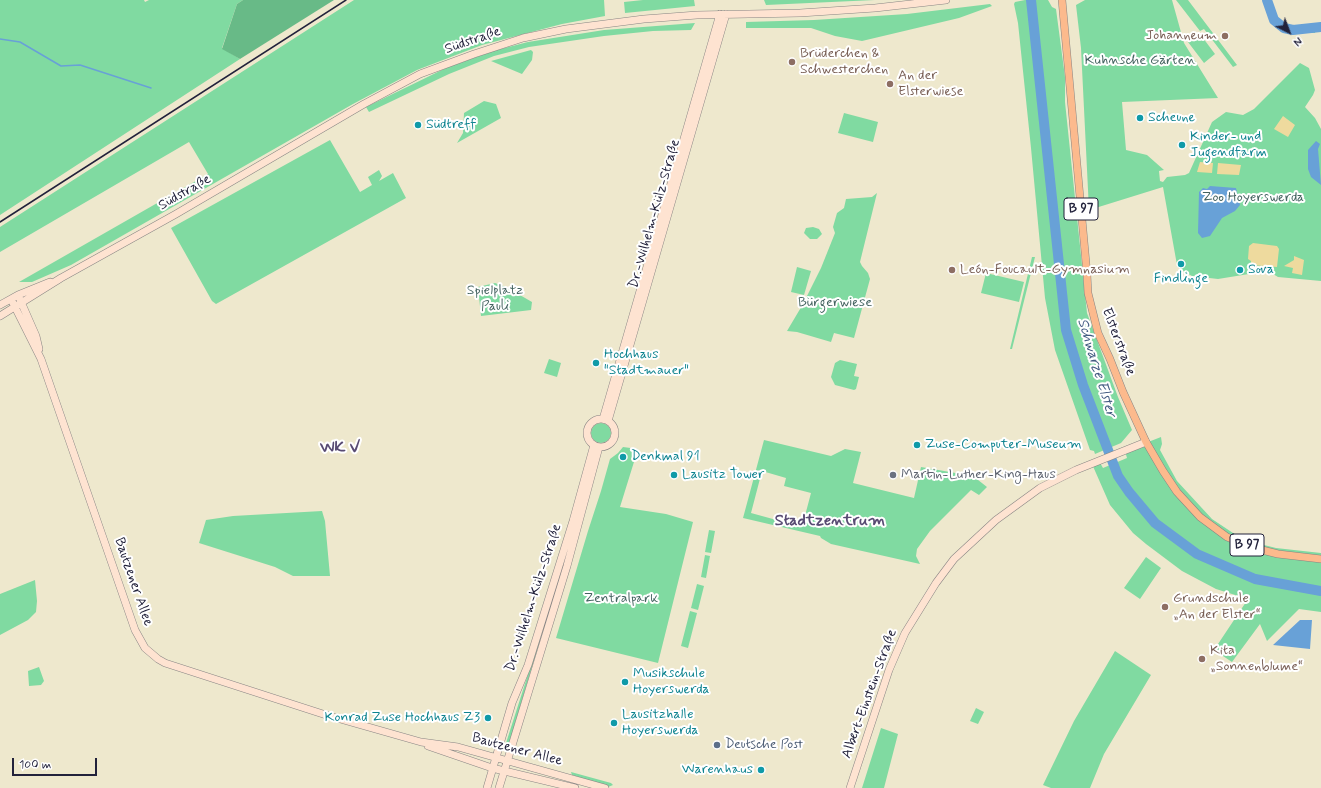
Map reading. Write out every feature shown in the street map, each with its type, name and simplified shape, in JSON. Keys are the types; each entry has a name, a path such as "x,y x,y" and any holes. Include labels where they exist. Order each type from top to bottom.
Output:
{"main road":[{"name":"Elsterstraße","path":"1062,0 1088,274 1088,293 1098,333 1146,442 1177,492 1200,517 1219,532 1237,542 1268,552 1321,559"}],"street":[{"name":"Südstraße","path":"0,316 61,278 176,214 364,104 414,78 444,65 497,46 566,29 644,19 723,14 800,13 875,8 946,0"},
{"name":"Dr.-Wilhelm-Külz-Straße","path":"606,420 723,14"},
{"name":"Südstraße","path":"0,305 15,297 61,278"},
{"name":"Bautzener Allee","path":"15,297 41,359 135,630 146,648 165,663 326,715 421,742 458,748 605,788"},
{"path":"596,420 606,420 614,428 615,437 609,445 596,446 588,439 589,427 596,420"},
{"name":"Albert-Einstein-Straße","path":"850,788 896,652 921,605 940,576 954,559 988,527 1025,497 1054,480 1146,442"},
{"name":"Dr.-Wilhelm-Külz-Straße","path":"487,788 495,758 540,627 596,446"},
{"name":"Dr.-Wilhelm-Külz-Straße","path":"499,788 506,761 550,623 596,446"},
{"name":"Bautzener Allee","path":"421,742 440,751 492,768 575,788"}],"green space":[{"path":"0,0 144,0 145,2 149,0 243,0 237,4 222,48 240,59 0,215"},
{"path":"243,0 334,0 240,59 222,49 237,4"},
{"path":"354,0 604,0 605,16 562,24 482,45 417,70 353,104 71,265 32,282 19,282 208,174 189,142 0,252 0,227"},
{"path":"643,0 694,0 695,6 625,13 624,2"},
{"path":"764,0 875,0 766,5"},
{"path":"1025,0 1048,0 1052,7 1056,9 1065,77 1065,102 1087,313 1118,397 1132,430 1121,443 1095,454 1094,451 1090,450 1055,350 1045,298 1018,23 1014,4 1015,2"},
{"path":"1085,0 1172,0 1184,43 1218,98 1122,102 1126,150 1147,155 1164,170 1159,171 1160,181 1163,182 1167,177 1185,175 1189,173 1212,122 1226,112 1243,115 1254,109 1300,63 1309,68 1315,90 1305,107 1315,118 1321,129 1321,281 1278,277 1273,274 1274,268 1257,266 1255,273 1218,279 1192,276 1183,271 1177,265 1163,187 1089,210 1081,48 1076,5"},
{"path":"1176,0 1188,0 1237,65 1233,67 1204,29 1200,31"},
{"path":"1264,0 1271,0 1277,18 1285,25 1316,25 1315,33 1283,31 1271,21"},
{"path":"990,4 992,6 959,18 862,41 835,36 811,28 746,28 746,22 814,20 907,14"},
{"path":"695,23 691,30 653,31 604,36 529,47 494,56 449,74 369,112 366,107 446,68 493,51 528,42 604,30"},
{"path":"1200,34 1215,54 1204,63 1188,42"},
{"path":"531,50 533,52 532,60 522,74 491,61"},
{"path":"484,101 496,104 501,118 457,143 463,133 464,113"},
{"path":"844,113 878,122 873,142 838,133"},
{"path":"330,140 360,192 372,185 368,177 379,170 382,176 379,181 393,173 406,198 216,304 212,301 171,228"},
{"name":"Bürgerwiese","path":"877,193 860,262 868,273 870,279 854,338 834,333 831,342 797,332 787,331 803,304 821,268 835,233 833,227 837,213 844,208 846,199 872,197"},
{"path":"813,227 819,229 822,234 817,239 810,239 804,233 806,228"},
{"path":"1032,257 1035,257 1012,349 1010,349"},
{"path":"797,267 811,271 804,295 791,292"},
{"path":"986,273 1024,282 1019,302 981,293"},
{"name":"Spielplatz Pauli","path":"495,283 506,287 532,302 531,310 481,316 478,287"},
{"path":"549,359 561,363 557,377 544,373"},
{"path":"840,360 857,364 854,376 859,377 856,389 854,390 835,385 831,377 835,363"},
{"path":"601,423 608,426 611,433 608,440 601,443 594,440 591,433 594,426"},
{"path":"1161,437 1162,444 1160,450 1177,481 1212,519 1233,533 1256,543 1276,548 1321,553 1321,612 1299,609 1267,641 1260,624 1232,662 1214,650 1248,599 1216,589 1182,571 1133,533 1110,505 1092,464 1099,461 1103,468 1127,458 1125,451"},
{"path":"764,440 831,456 845,449 861,452 853,483 914,498 921,467 973,476 987,487 979,495 971,490 930,531 917,549 916,556 920,564 831,544 820,536 743,518","holes":["762,471 786,478 784,486 811,493 802,527 751,513"]},
{"name":"Zentralpark","path":"623,447 638,449 620,507 666,514 693,522 658,663 556,638 610,459"},
{"path":"322,511 325,521 330,576 293,576 275,567 199,543 206,520 233,516"},
{"path":"709,530 715,531 711,553 705,552"},
{"path":"705,555 710,556 706,578 701,577"},
{"path":"1146,557 1161,568 1140,599 1124,588"},
{"path":"35,580 37,601 36,612 28,620 0,635 0,594"},
{"path":"697,584 704,586 698,610 691,608"},
{"path":"690,611 697,613 688,648 681,646"},
{"path":"540,640 509,744 506,743"},
{"path":"1115,651 1151,675 1104,754 1090,788 1051,788 1043,785 1074,721"},
{"path":"39,667 44,681 41,685 29,686 28,671"},
{"path":"976,708 984,712 978,724 970,721"},
{"path":"881,728 898,734 884,788 862,788"},
{"path":"571,772 611,783 613,785 608,787 572,775"}],"sand":[{"path":"1283,116 1295,125 1288,137 1274,129"},
{"path":"1200,162 1213,163 1212,173 1197,172"},
{"path":"1218,163 1241,165 1239,175 1217,174"},
{"path":"1253,243 1277,246 1279,249 1277,267 1251,265 1251,261 1248,259 1249,246"},
{"path":"1294,256 1304,260 1302,275 1292,273 1293,268 1284,266 1294,260"}],"water":[{"path":"1316,141 1320,144 1318,149 1321,185 1311,177 1308,169 1308,150"},
{"path":"1210,186 1236,188 1240,205 1235,211 1222,218 1210,236 1202,238 1198,233 1199,192 1203,188 1207,189"},
{"path":"1300,620 1312,620 1310,649 1273,645"}],"waterway":[{"name":"Schwarze Elster","path":"1031,0 1066,330 1083,385 1118,476 1129,492 1155,523 1197,554 1255,579 1321,591"},
{"path":"1267,0 1274,20 1284,28 1293,30 1321,27"},
{"path":"0,39 20,42 61,66 80,65 151,88"}],"railway":[{"path":"0,222 346,0"}],"place":[{"name":"Johanneum","path":"1225,36"},
{"name":"Brüderchen & Schwesterchen","path":"792,62"},
{"name":"An der Elsterwiese","path":"890,84"},
{"name":"Scheune","path":"1140,118"},
{"name":"Südtreff","path":"418,125"},
{"name":"Kinder- und Jugendfarm","path":"1182,145"},
{"name":"Findlinge","path":"1181,264"},
{"name":"León-Foucault-Gymnasium","path":"952,270"},
{"name":"Sova","path":"1240,270"},
{"name":"Hochhaus \"Stadtmauer\"","path":"596,363"},
{"name":"Zuse-Computer-Museum","path":"917,445"},
{"name":"Denkmal 91","path":"623,457"},
{"name":"Lausitz Tower","path":"674,475"},
{"name":"Martin-Luther-King-Haus","path":"893,475"},
{"name":"Grundschule „An der Elster“","path":"1165,607"},
{"name":"Kita „Sonnenblume“","path":"1202,659"},
{"name":"Musikschule Hoyerswerda","path":"625,682"},
{"name":"Konrad Zuse Hochhaus Z3","path":"488,718"},
{"name":"Lausitzhalle Hoyerswerda","path":"614,723"},
{"name":"Deutsche Post","path":"717,745"},
{"name":"Warenhaus","path":"761,770"}],"district":[{"name":"WK V","path":"340,449"},
{"name":"Stadtzentrum","path":"830,522"}],"park label":[{"name":"Kuhnsche Gärten","path":"1140,61"},
{"name":"Zoo Hoyerswerda","path":"1253,198"}]}
